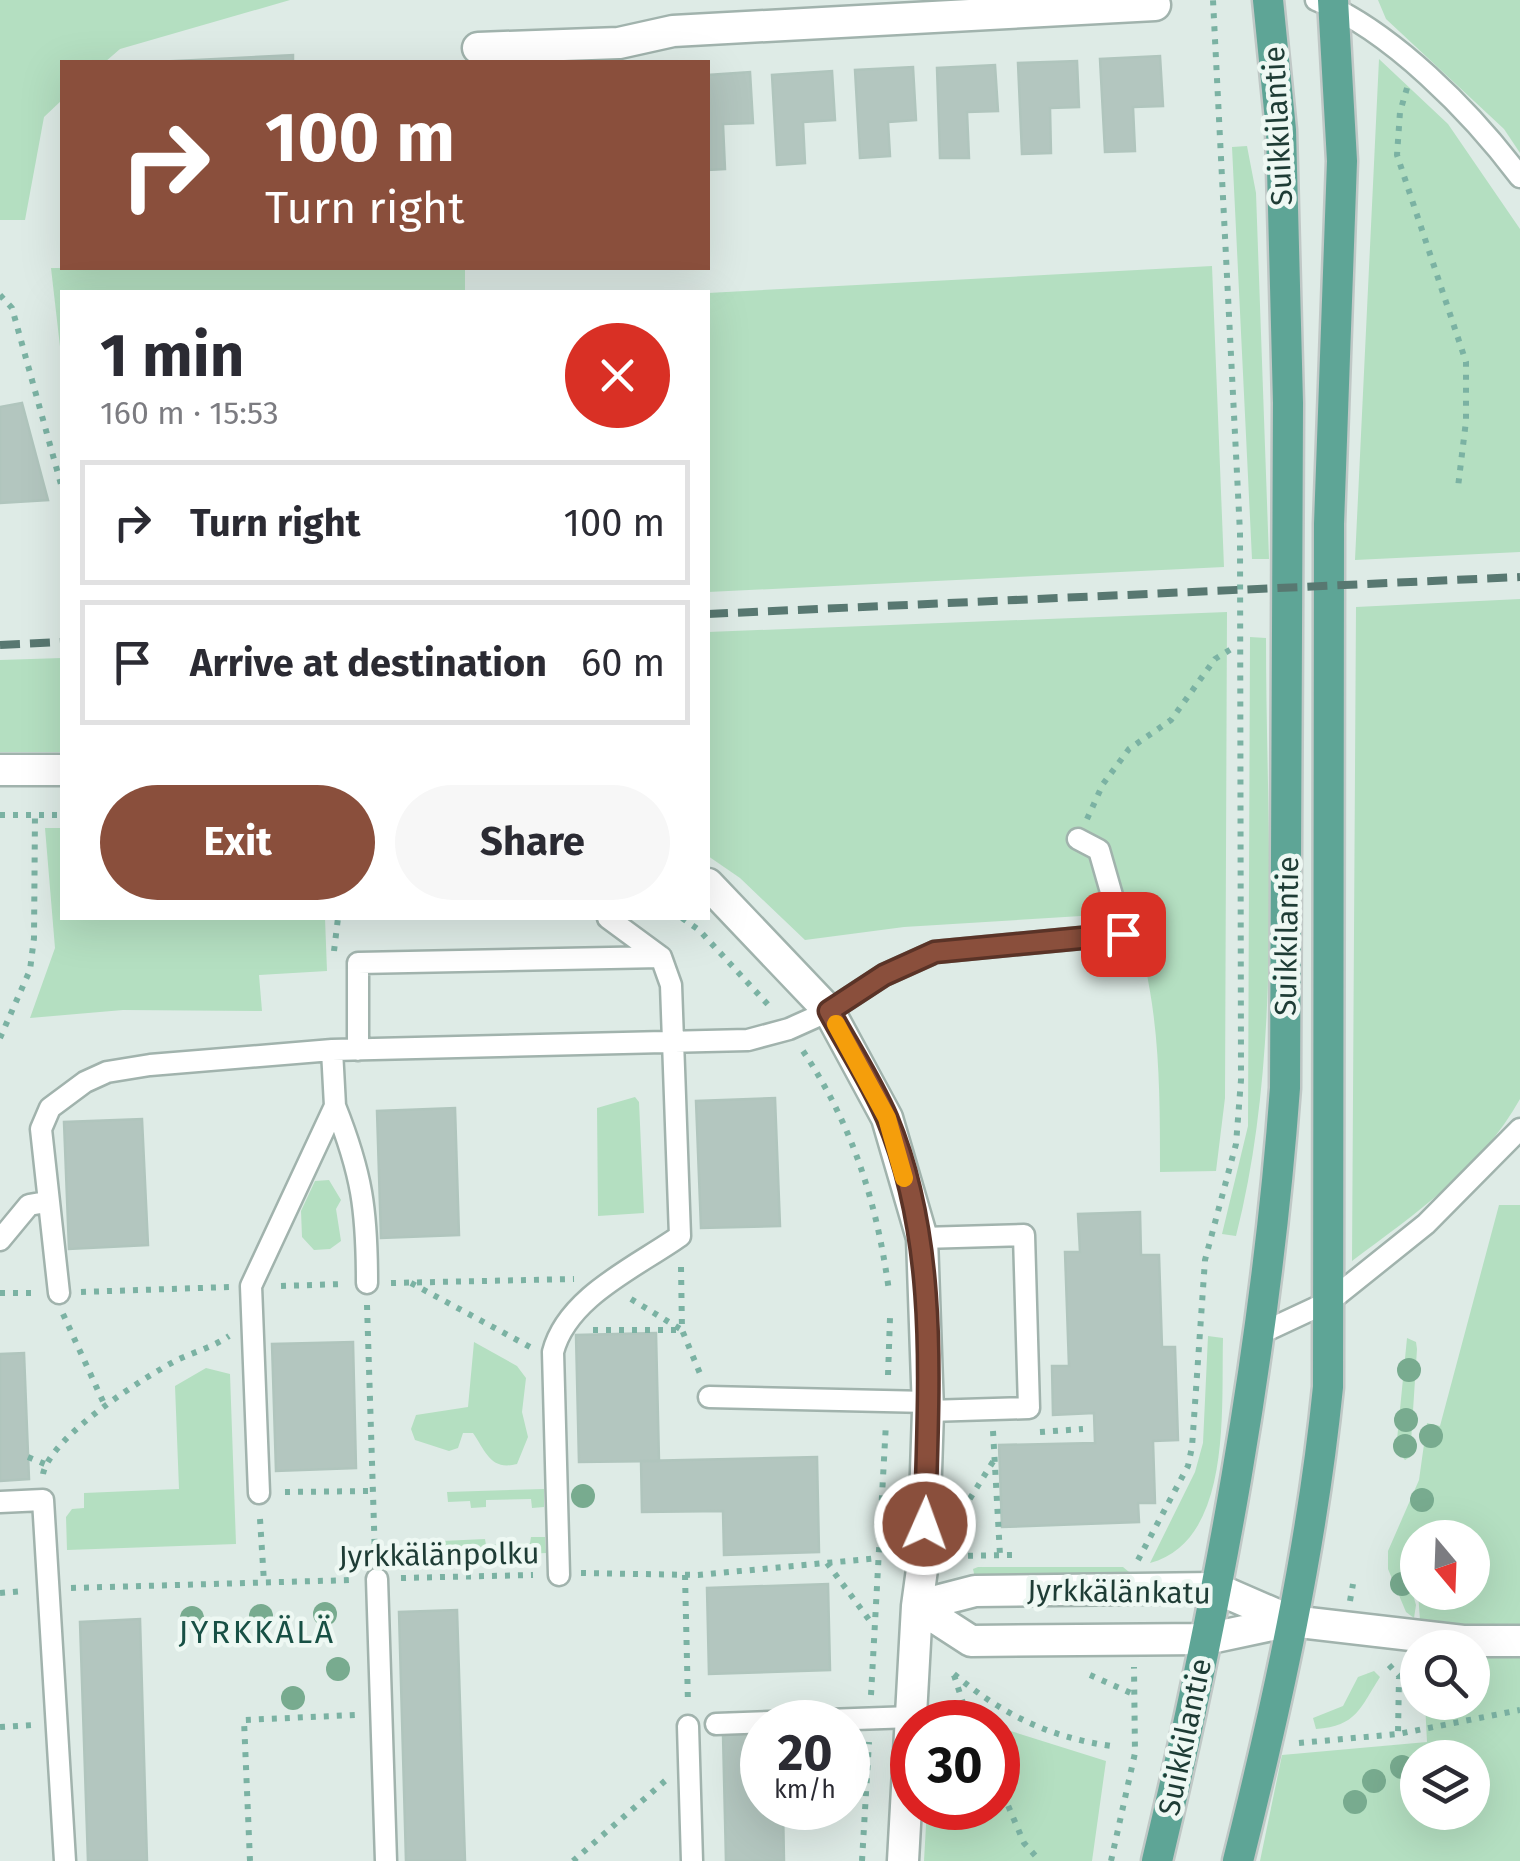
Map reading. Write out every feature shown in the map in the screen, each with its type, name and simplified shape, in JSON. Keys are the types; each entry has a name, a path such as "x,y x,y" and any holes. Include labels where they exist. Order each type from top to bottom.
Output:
{"main road":[{"name":"Suikkilantie","path":"1157,1861 1206,1639 1257,1335 1278,1186 1285,1088 1288,404 1282,130 1268,0"},
{"name":"Suikkilantie","path":"1238,1861 1319,1474 1330,1301 1328,524 1342,161 1327,2"}],"street":[{"path":"478,48 619,43 673,32 725,14 1155,6"},
{"path":"0,770 60,770"},
{"path":"710,886 829,1011 887,1118 922,1238 928,1407 924,1562 917,1606 913,1700"},
{"name":"Jyrkkälänkatu","path":"917,1606 975,1592 1215,1588 1291,1621"},
{"name":"Jyrkkälänkatu","path":"917,1606 971,1641 1206,1639 1291,1621"},
{"path":"1291,1621 1463,1641 1520,1641"},
{"path":"903,1861 905,1830"}],"lane":[{"path":"1327,2 1374,32 1470,118 1520,178"},
{"path":"60,1293 46,1202 41,1129 50,1108 85,1082 107,1072 332,1050 748,1040 789,1030 829,1011 884,975 935,952 1123,934 1099,850 1078,839"},
{"path":"559,1575 552,1352 558,1330 580,1306 680,1236 671,985 661,957 611,920"},
{"path":"358,1050 358,963 661,957"},
{"path":"332,1050 335,1106 358,1164 365,1202 367,1284"},
{"path":"259,1493 251,1286 335,1106"},
{"path":"1257,1335 1330,1301 1466,1188 1520,1129"},
{"path":"0,1240 29,1206 46,1202"},
{"path":"709,1397 888,1401 992,1410 1029,1408 1024,1235 922,1238"},
{"path":"0,1502 44,1500 66,1861"},
{"path":"377,1579 386,1861"},
{"path":"870,1718 890,1718"},
{"path":"716,1724 740,1723"},
{"path":"688,1726 692,1861"}],"path":[{"path":"1138,1590 1138,1556 1188,1466 1192,1447 1205,1260 1236,1144 1241,1080 1236,645 1240,533 1213,0"},
{"path":"1414,68 1400,112 1397,155 1466,362 1466,420 1458,488"},
{"path":"0,295 12,308 60,481"},
{"path":"1078,839 1104,784 1129,748 1171,720 1215,658 1236,645"},
{"path":"0,1038 30,970 35,814"},
{"path":"0,815 60,815"},
{"path":"684,920 751,983 789,1030 850,1134 869,1183 890,1300 870,1718"},
{"path":"680,1236 682,1330 709,1397"},
{"path":"0,1293 588,1278 610,1286 682,1330"},
{"path":"410,1283 521,1347 552,1352"},
{"path":"367,1284 370,1491 377,1579"},
{"path":"60,1293 64,1320 106,1408"},
{"path":"44,1500 45,1464 71,1433 180,1359 209,1349 251,1322"},
{"path":"558,1330 682,1330"},
{"path":"992,1410 1000,1555"},
{"path":"28,1457 45,1464"},
{"path":"952,1527 995,1459"},
{"path":"264,1582 259,1493 370,1491"},
{"name":"Jyrkkälänpolku","path":"0,1593 52,1588 618,1571 684,1575 879,1558"},
{"path":"826,1562 874,1627"},
{"path":"684,1575 688,1726"},
{"path":"1112,1861 1134,1752 1136,1638"},
{"path":"963,1700 954,1674 986,1700"},
{"path":"1294,1744 1398,1734 1520,1710"},
{"path":"250,1861 244,1720 381,1714"},
{"path":"1020,1719 1050,1734 1111,1746"},
{"path":"573,1861 690,1760"},
{"path":"862,1861 864,1830"},
{"path":"1019,1830 1040,1861"}],"green space":[{"path":"0,0 290,0 120,49 107,60 60,60 60,102 44,117 25,220 0,220"},
{"path":"1378,0 1520,0 1520,153 1504,129 1386,19"},
{"path":"1379,59 1448,124 1520,229 1520,552 1355,560"},
{"path":"1247,146 1256,193 1269,559 1252,559 1232,147"},
{"path":"1212,266 1224,567 710,592 710,293"},
{"path":"51,268 465,270 465,290 60,290 60,347"},
{"path":"1520,599 1520,1099 1486,1148 1466,1169 1352,1261 1356,607"},
{"path":"1227,612 1225,1098 1216,1171 1160,1172 1153,1009 1130,913 904,927 805,940 740,878 710,857 710,632"},
{"path":"1250,637 1266,638 1269,939 1261,1091 1236,1236 1222,1234 1248,1126"},
{"path":"60,658 60,752 0,752 0,660"},
{"path":"45,828 60,828 60,920 325,920 327,971 259,975 262,1011 123,1010 30,1018 55,948"},
{"path":"635,1097 639,1102 644,1213 598,1216 597,1108"},
{"path":"329,1180 341,1200 336,1209 341,1241 330,1249 314,1250 302,1237 301,1211 315,1181"},
{"path":"1499,1205 1520,1205 1520,1861 1260,1861 1282,1755 1400,1744 1400,1830 1490,1830 1490,1740 1427,1740 1426,1720 1490,1720 1490,1630 1421,1630 1419,1610 1490,1610 1490,1520 1402,1520 1419,1480 1427,1423 1440,1426"},
{"path":"1208,1336 1223,1338 1221,1434 1209,1500 1196,1528 1177,1550 1150,1563 1195,1472 1203,1443"},
{"path":"1407,1338 1416,1342 1417,1349 1410,1457 1405,1460 1396,1450"},
{"path":"474,1342 517,1366 526,1378 522,1412 528,1437 517,1464 495,1462 473,1433 463,1433 458,1448 449,1451 415,1440 411,1429 416,1415 468,1407"},
{"path":"206,1368 230,1374 236,1544 67,1550 66,1517 72,1509 84,1508 84,1493 179,1489 175,1386"},
{"path":"544,1489 544,1507 532,1508 531,1499 486,1500 486,1507 471,1508 470,1501 448,1502 447,1492"},
{"path":"1400,1524 1400,1598 1388,1569 1388,1551"},
{"path":"531,1537 545,1537 546,1553 458,1557 457,1547 442,1548 442,1541 485,1539 486,1545 530,1543"},
{"path":"1123,1567 1129,1572 975,1578 973,1569"},
{"path":"1374,1671 1380,1677 1356,1714 1340,1724 1316,1729 1313,1718 1343,1706 1358,1677"},
{"path":"1020,1734 1106,1761 1092,1861 924,1861 926,1830 1020,1830"}],"building":[{"path":"293,55 293,60 195,60"},
{"path":"1160,56 1163,106 1133,107 1135,151 1105,152 1100,59"},
{"path":"1077,61 1079,107 1050,108 1051,153 1022,154 1018,63"},
{"path":"995,65 998,111 967,112 969,158 940,158 937,68"},
{"path":"913,67 916,120 888,122 890,156 860,158 855,70"},
{"path":"832,71 835,120 803,122 805,163 777,165 772,75"},
{"path":"750,72 753,123 723,124 725,169 710,170 710,75"},
{"path":"22,403 48,500 0,503 0,407"},
{"path":"775,1098 780,1226 701,1228 696,1101"},
{"path":"455,1108 459,1235 381,1238 377,1111"},
{"path":"142,1119 148,1245 69,1249 64,1122"},
{"path":"1140,1212 1141,1255 1159,1255 1162,1347 1175,1347 1178,1440 1153,1441 1155,1503 1138,1503 1139,1522 1002,1527 999,1445 1095,1443 1094,1413 1053,1415 1052,1366 1069,1366 1065,1252 1080,1252 1078,1214"},
{"path":"656,1333 659,1461 579,1462 576,1335"},
{"path":"353,1342 356,1468 276,1471 272,1344"},
{"path":"24,1353 29,1479 0,1481 0,1354"},
{"path":"817,1457 819,1552 724,1555 723,1511 642,1512 641,1461"},
{"path":"828,1584 830,1670 709,1674 707,1588"},
{"path":"457,1610 465,1861 406,1861 399,1612"},
{"path":"140,1619 147,1861 88,1861 80,1622"},
{"path":"723,1734 740,1734 740,1830 783,1830 784,1861 726,1861"}],"railway":[{"path":"710,614 1520,577"},
{"path":"0,645 60,642"}],"slow traffic":[{"path":"836,1024 887,1118 904,1178"}],"district":[{"name":"JYRKKÄLÄ","path":"257,1632"}],"route":[{"path":"925,1524 928,1402 922,1238 887,1118 829,1011 884,975 935,952 1123,934"}]}
